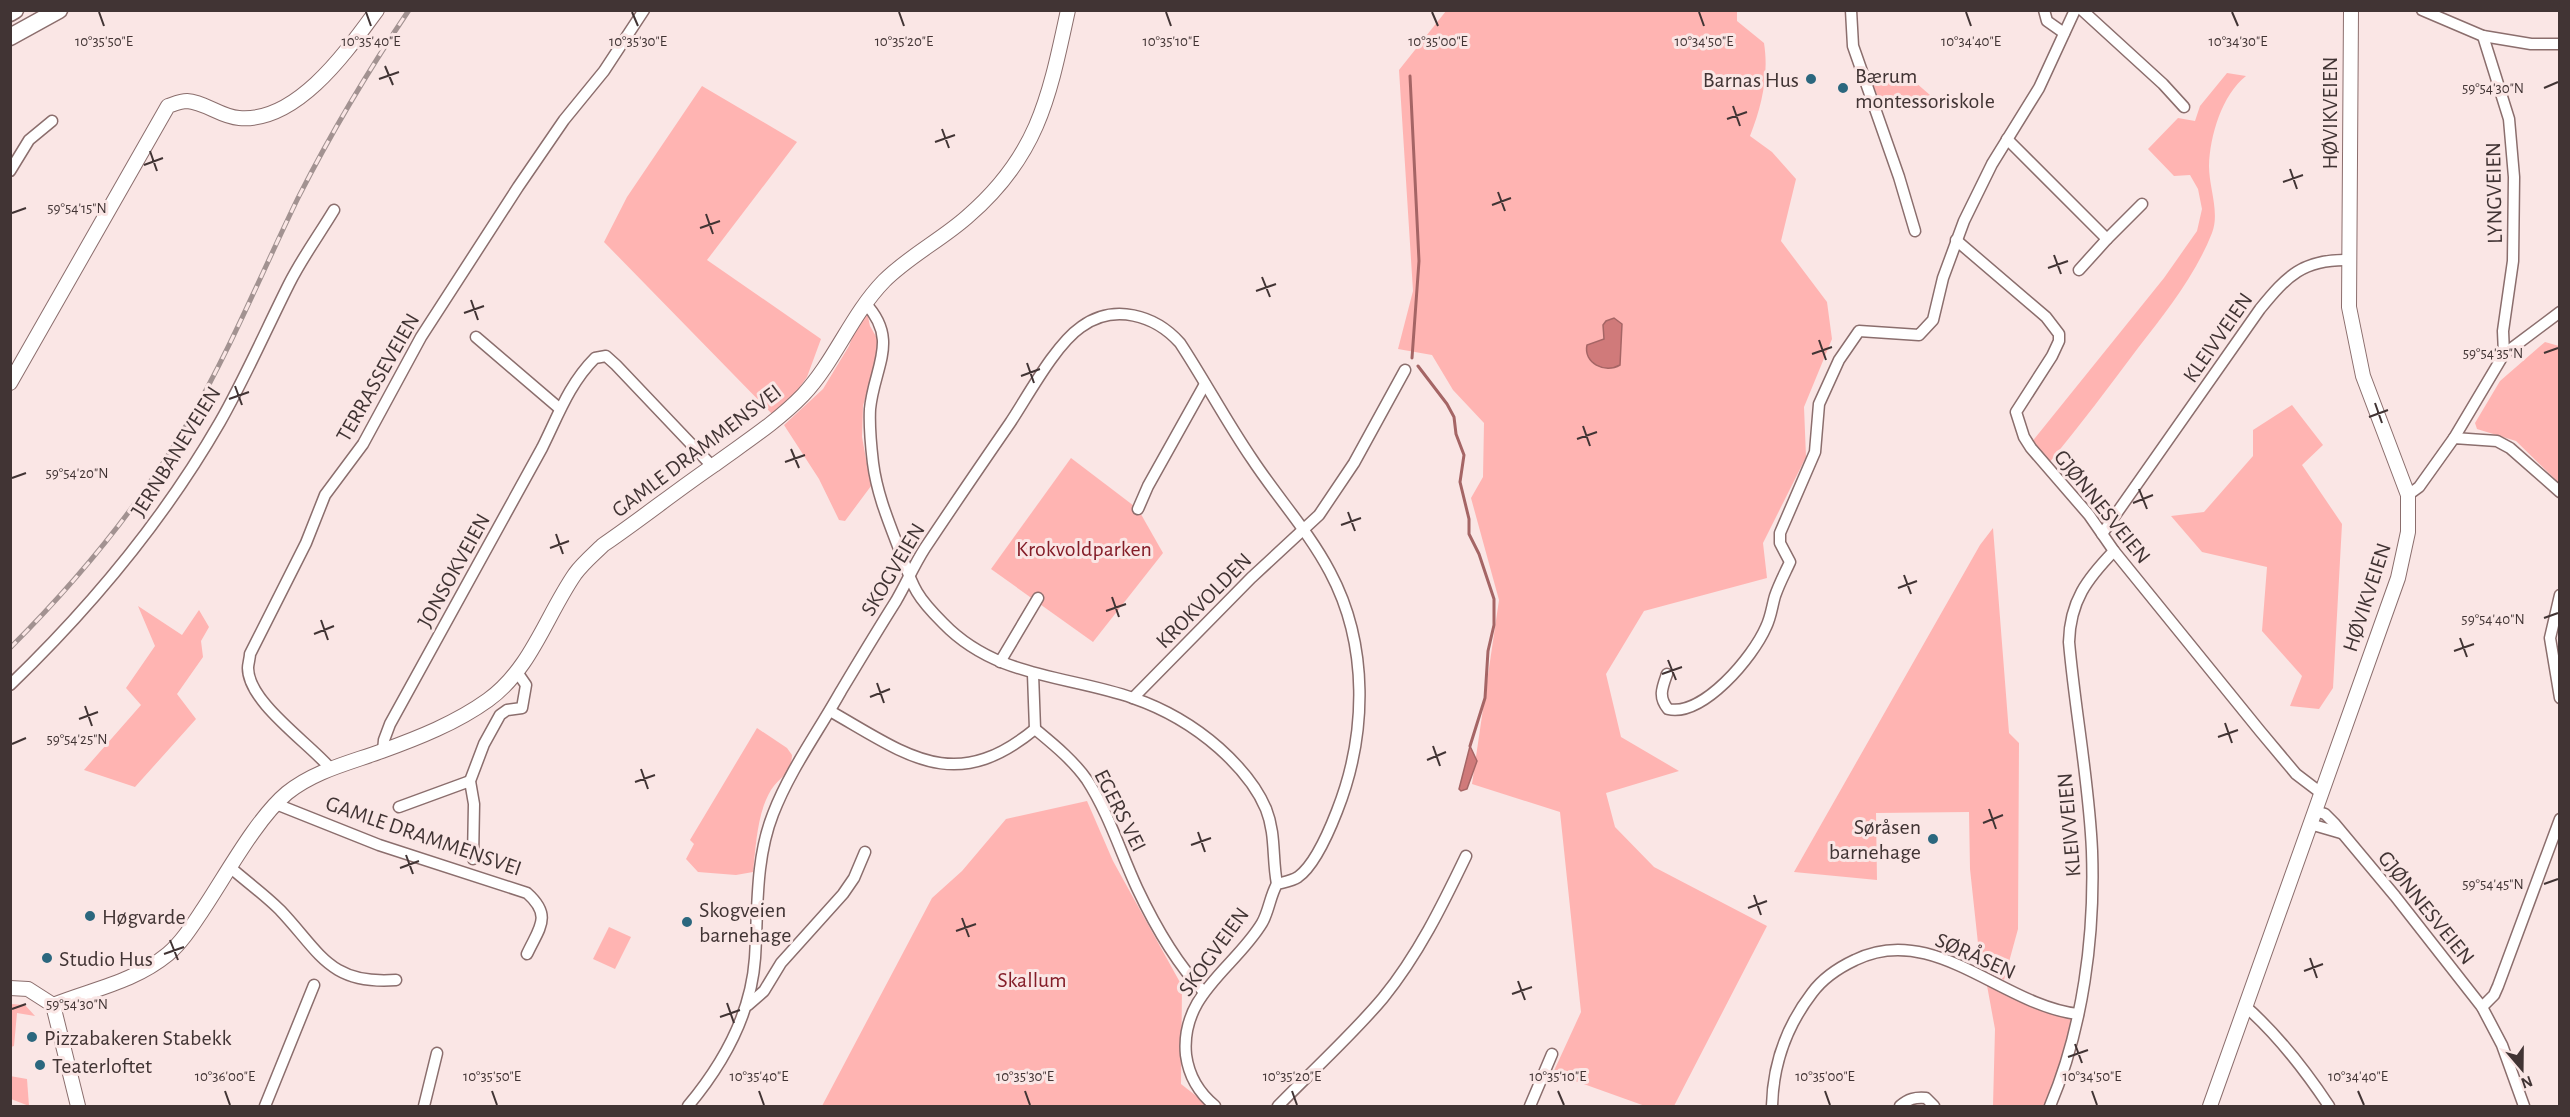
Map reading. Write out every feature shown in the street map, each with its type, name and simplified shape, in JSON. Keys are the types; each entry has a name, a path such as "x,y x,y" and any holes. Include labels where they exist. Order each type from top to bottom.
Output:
{"highway":[{"path":"10,13 15,10"},
{"path":"10,37 59,10"}],"main road":[{"path":"10,383 168,105 187,101 226,116 241,119 258,117 274,111 307,91 332,68 377,10"},
{"name":"GAMLE DRAMMENSVEI","path":"53,1005 120,983 160,960 182,940 276,804 298,785 331,769 420,736 477,708 504,687 517,672 575,574 603,545 777,419 803,394 824,368 865,303 901,267 966,218 1014,168 1041,119 1068,10"},
{"name":"HØVIKVEIEN","path":"2210,1107 2401,568 2408,532 2408,495 2358,359 2349,308 2350,10"},
{"path":"10,988 28,989 53,1005 78,1107"}],"street":[{"name":"TERRASSEVEIEN","path":"331,769 262,701 250,681 248,668 250,654 306,543 326,495 363,444 421,337 518,187 564,120 604,71 644,10"},
{"path":"1851,10 1853,46 1899,177 1915,231"},
{"path":"2044,10 2047,21 2064,33"},
{"path":"1667,674 1661,691 1664,704 1668,709 1684,710 1729,679 1757,644 1767,627 1776,594 1790,562 1780,543 1780,533 1815,453 1819,404 1839,360 1859,331 1919,335 1933,321 1943,278 1956,240 1992,164 2039,88 2075,10"},
{"path":"2082,10 2184,107"},
{"path":"2422,10 2483,36 2532,44 2559,44"},
{"name":"LYNGVEIEN","path":"2483,36 2510,119 2513,154 2513,261 2502,331 2504,354"},
{"path":"10,171 29,140 51,121"},
{"path":"2007,139 2107,239"},
{"path":"2079,270 2142,204"},
{"name":"JERNBANEVEIEN","path":"10,685 78,617 129,557 169,504 220,421 295,274 334,210"},
{"name":"GJØNNESVEIEN","path":"1956,240 2046,316 2059,334 2059,341 2052,356 2016,412 2024,436 2031,448 2089,515 2114,551 2296,774 2321,793"},
{"name":"KLEIVVEIEN","path":"2102,534 2260,309 2283,281 2294,272 2318,262 2348,260"},
{"path":"865,303 880,324 884,336 882,359 870,411 873,466 882,500 910,577 925,604 955,636 977,652 1033,674 1133,698 1190,725 1230,758 1248,777 1265,806 1274,832 1274,868 1277,884"},
{"path":"2408,495 2419,487 2454,438 2488,377 2504,354 2559,312"},
{"name":"SKOGVEIEN","path":"688,1107 718,1067 748,1005 755,960 758,890 765,840 783,790 924,550 1053,359 1080,328 1092,320 1125,315 1142,316 1156,322 1168,330 1180,343 1252,460 1330,571 1350,622 1358,665 1359,718 1354,755 1341,799 1327,834 1300,876 1277,884 1270,896 1263,921 1203,991 1189,1022 1186,1052 1190,1073 1197,1087 1215,1107"},
{"path":"476,337 559,408"},
{"name":"JONSOKVEIEN","path":"383,751 390,724 542,448 559,408 587,365 595,358 606,356 666,415 712,466"},
{"path":"1302,531 1320,515 1354,463 1405,370"},
{"path":"1138,509 1148,486 1204,384"},
{"path":"2454,438 2497,441 2510,448 2559,492"},
{"name":"KROKVOLDEN","path":"1133,698 1251,578 1302,531"},
{"name":"KLEIVVEIEN","path":"2050,1107 2069,1055 2089,943 2092,850 2075,710 2070,615 2094,572 2114,551"},
{"path":"2559,595 2550,638 2559,698"},
{"path":"1000,662 1038,598"},
{"path":"473,859 474,804 470,781 484,744 500,715 507,710 522,708 526,685 517,672"},
{"path":"830,711 910,756 930,763 949,765 974,762 996,755 1035,729 1033,674"},
{"name":"EGERS VEI","path":"1035,729 1064,754 1085,778 1101,802 1136,887 1166,942 1191,979 1203,991"},
{"path":"399,807 470,781"},
{"name":"GAMLE DRAMMENSVEI","path":"276,804 379,845 527,893 542,910 543,920 527,954"},
{"name":"GJØNNESVEIEN","path":"2313,818 2341,834 2395,896 2482,1006 2502,1045 2524,1107"},
{"path":"2482,1006 2494,995 2498,986 2559,819"},
{"name":"SKOGVEIEN","path":"748,1005 764,991 796,944 843,894 854,878 865,852"},
{"path":"1278,1107 1381,1000 1399,977 1434,920 1466,856"},
{"path":"231,868 280,910 321,959 334,970 374,982 396,980"},
{"name":"SØRÅSEN","path":"1772,1107 1776,1061 1791,1024 1818,985 1831,974 1861,957 1898,950 1921,952 1947,961 2039,1004 2078,1014"},
{"path":"265,1107 314,986"},
{"path":"2246,1006 2272,1031 2309,1077 2329,1107"},
{"path":"424,1107 437,1053"},
{"path":"1530,1107 1552,1054"},
{"path":"1900,1107 1906,1100 1917,1097 1926,1098 1934,1107"}],"green space":[{"path":"1446,11 1737,11 1737,21 1764,43 1766,66 1763,90 1750,136 1772,152 1796,179 1781,241 1827,302 1832,339 1804,407 1806,457 1763,543 1767,578 1644,611 1606,674 1621,737 1679,771 1606,793 1615,827 1654,867 1767,926 1674,1106 1645,1106 1553,1073 1581,1012 1560,812 1472,784 1499,600 1471,498 1483,477 1484,423 1453,390 1432,355 1398,349 1413,291 1399,70"},
{"path":"2227,73 2246,76 2230,94 2215,129 2209,174 2215,217 2212,233 2205,249 2169,307 2049,463 2031,443 2164,278 2197,231 2202,209 2198,189 2190,175 2174,176 2148,149 2178,118 2195,121 2200,106"},
{"path":"1908,76 1930,95 1883,110 1873,84"},
{"path":"702,86 797,142 707,260 821,339 807,377 777,419 604,242 627,197"},
{"path":"865,303 870,326 878,340 877,354 863,406 862,437 871,486 845,521 839,520 819,479 784,425 823,389 849,346"},
{"path":"2545,342 2559,346 2559,483 2516,441 2477,429 2475,423 2500,381"},
{"path":"2292,405 2323,445 2302,465 2342,524 2333,688 2319,709 2290,706 2302,676 2262,631 2267,567 2202,552 2171,516 2204,512 2253,456 2253,430"},
{"name":"Krokvoldparken","path":"1071,458 1138,509 1163,553 1093,642 991,569"},
{"path":"1993,528 2009,733 2019,743 2018,929 2004,980 1980,962 1970,869 1969,812 1876,813 1877,880 1794,872 1980,545"},
{"path":"138,606 182,635 199,610 209,627 201,641 203,657 177,694 196,719 135,787 84,770 141,705 126,688 155,646"},
{"path":"757,728 787,748 792,755 788,771 766,799 758,830 753,872 736,875 698,872 686,859 694,844 690,840"},
{"name":"Skallum","path":"1087,801 1113,861 1182,986 1181,1084 1209,1106 822,1106 932,898 962,871 1006,819"},
{"path":"609,927 631,937 615,969 593,959"},
{"path":"1986,980 2076,1017 2047,1106 1993,1106 1995,1029"},
{"path":"11,1004 25,1005 35,1016 17,1013 14,1046 11,1047"},
{"path":"10,1076 27,1079 29,1106 11,1099"}],"shaded area":[{"path":"1614,318 1622,324 1620,365 1602,367 1596,365 1588,357 1587,345 1604,339 1603,325"},
{"path":"1470,746 1477,761 1467,789 1461,791 1459,789"}],"waterway":[{"path":"1410,76 1419,261 1412,358"},
{"path":"1418,366 1454,417 1456,434 1464,455 1460,482 1469,519 1469,534 1479,554 1494,599 1494,625 1488,651 1485,698 1470,746"}],"railway":[{"path":"10,648 36,622 108,539 171,450 219,365 298,198 365,79 409,10"}],"place":[{"name":"Barnas Hus","path":"1811,79"},
{"name":"Bærum montessoriskole","path":"1843,88"},
{"name":"Søråsen barnehage","path":"1933,839"},
{"name":"Høgvarde","path":"90,916"},
{"name":"Skogveien barnehage","path":"687,922"},
{"name":"Studio Hus","path":"47,958"},
{"name":"Pizzabakeren Stabekk","path":"32,1037"},
{"name":"Teaterloftet","path":"40,1065"}]}
